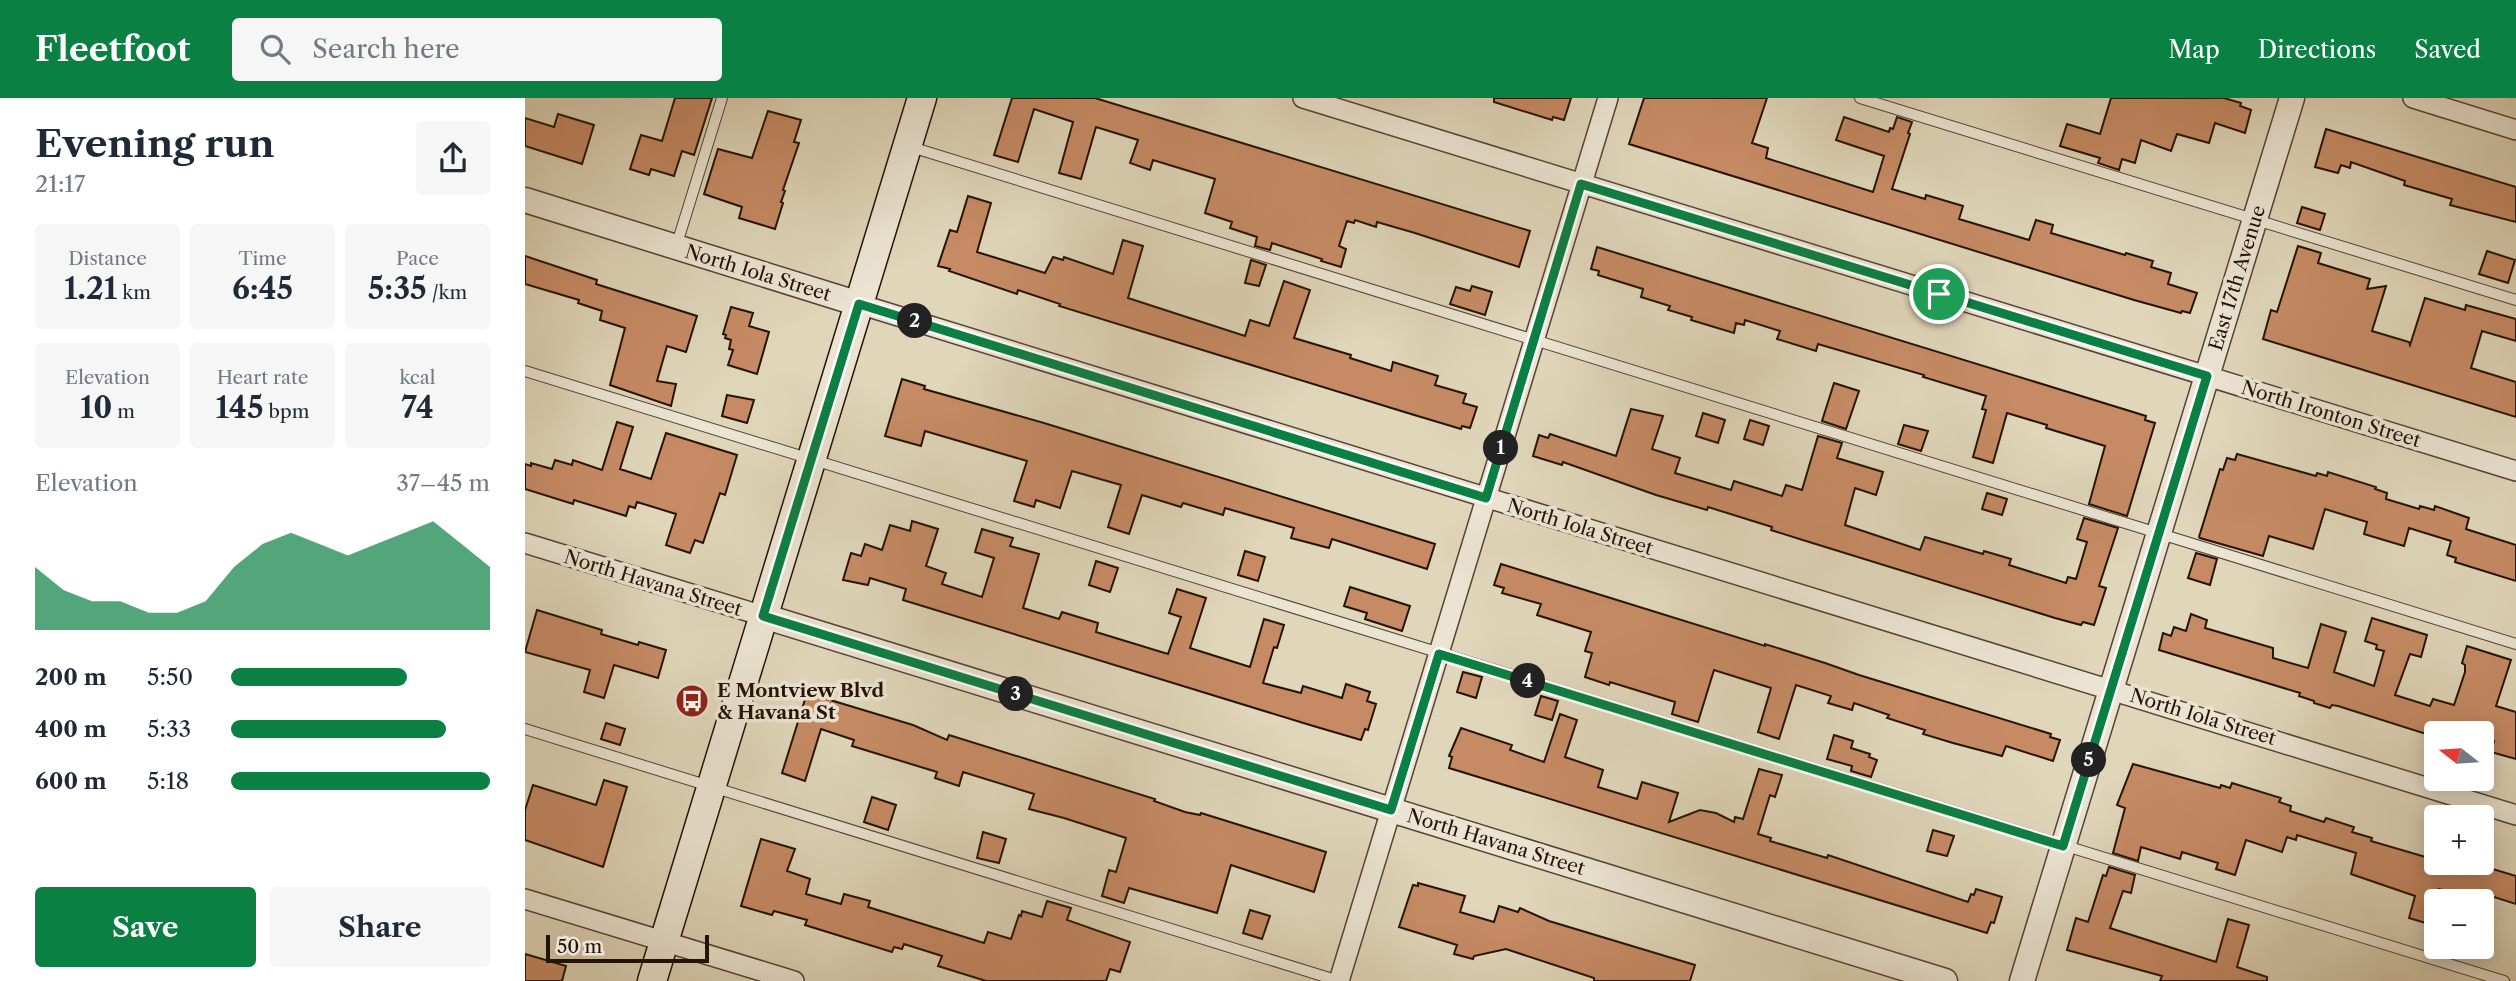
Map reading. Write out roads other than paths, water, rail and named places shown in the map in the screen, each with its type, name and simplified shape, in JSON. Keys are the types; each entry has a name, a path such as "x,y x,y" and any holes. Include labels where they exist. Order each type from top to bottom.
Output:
{"main road":[{"path":"652,981 922,98"}],"street":[{"name":"North Ironton Street","path":"1303,98 2516,471"},
{"path":"1339,981 1608,98"},
{"name":"East 17th Avenue","path":"2022,981 2293,98"},
{"path":"2413,98 2516,130"},
{"name":"North Iola Street","path":"525,200 2516,815"},
{"name":"North Havana Street","path":"525,543 1945,981"},
{"path":"525,899 794,981"}],"lane":[{"path":"676,247 722,98"},
{"path":"1860,98 2516,300"},
{"path":"908,146 2516,644"},
{"path":"525,371 2504,981"},
{"path":"525,729 1339,981"}],"place":[{"name":"E Montview Blvd & Havana St","path":"692,701"}]}
